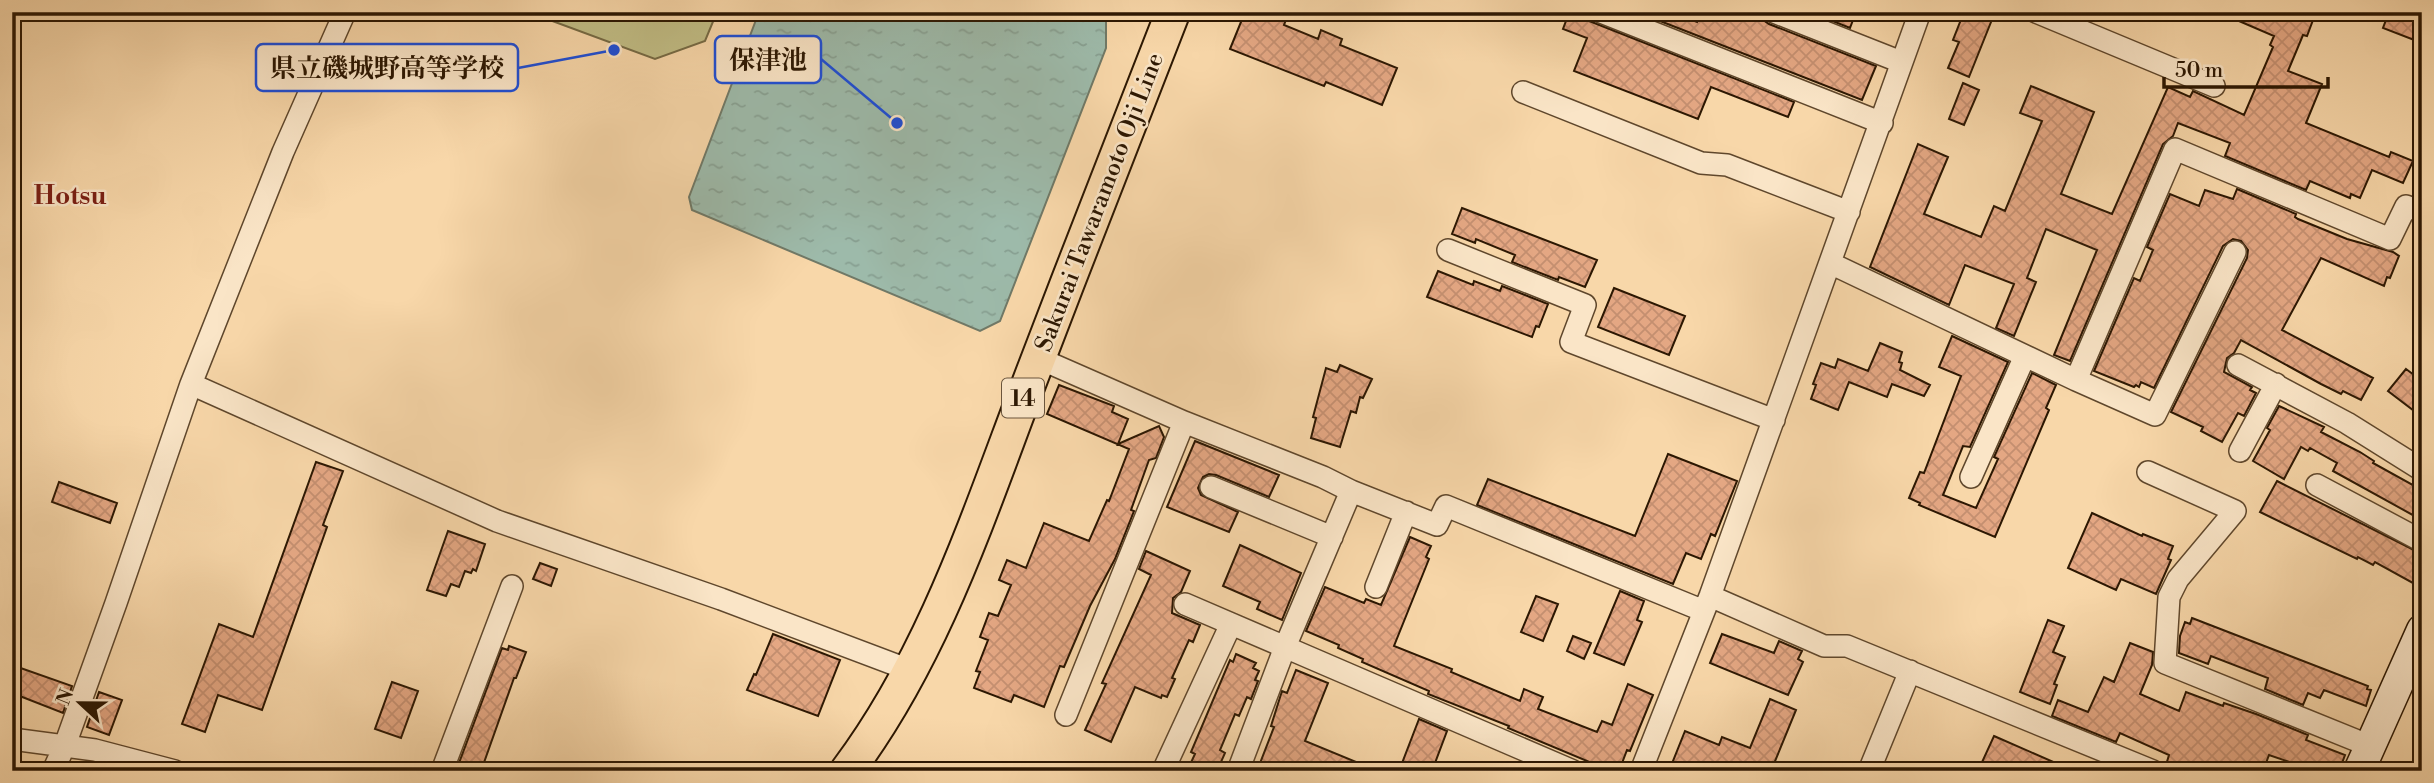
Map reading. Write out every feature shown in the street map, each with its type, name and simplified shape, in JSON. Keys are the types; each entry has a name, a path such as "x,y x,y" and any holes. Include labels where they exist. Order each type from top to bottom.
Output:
{"main road":[{"name":"Sakurai Tawaramoto Oji Line","path":"847,771 912,671 960,565 1173,12"},
{"path":"2365,758 2422,630"}],"street":[{"path":"53,771 65,745 191,384 283,152 345,12"},
{"path":"1601,12 1882,123"},
{"path":"1774,12 1901,62"},
{"path":"1642,771 1707,603 1920,12"},
{"path":"2036,12 2214,86"},
{"path":"1523,92 1701,163 1727,165 1849,212"},
{"path":"2076,380 2175,149 2390,239 2406,206 2422,212"},
{"path":"1448,250 1585,305 1571,342 1774,420"},
{"path":"1830,264 2155,415 2235,252"},
{"path":"1971,477 2025,356"},
{"path":"1038,358 1184,422 1437,524 1446,506 1824,646 1847,646 2152,771"},
{"path":"2238,365 2347,423 2422,470"},
{"path":"191,384 497,521 721,599 912,671"},
{"path":"2240,451 2276,384"},
{"path":"1066,715 1184,422"},
{"path":"2148,472 2235,511 2178,579 2169,597 2165,663 2365,758"},
{"path":"2317,485 2422,541"},
{"path":"1211,487 1332,537"},
{"path":"1238,771 1285,647 1351,491"},
{"path":"1376,587 1406,512"},
{"path":"442,771 512,586"},
{"path":"1185,604 1573,771"},
{"path":"1163,771 1231,624"},
{"path":"1869,771 1910,671"},
{"path":"12,739 96,750 175,771"}],"shaded area":[{"path":"528,12 717,12 705,41 655,59"}],"water":[{"path":"759,12 1099,12 1106,15 1106,48 1000,321 980,331 692,210 689,197"}],"building":[{"path":"1245,12 1289,12 1284,25 1318,39 1321,30 1342,39 1340,45 1397,68 1382,105 1326,82 1324,86 1230,49"},
{"path":"1637,12 1671,12 1697,22 1700,12 1761,12 1763,20 1769,24 1876,66 1862,100"},
{"path":"1810,12 1856,12 1850,28"},
{"path":"1964,12 1995,12 1969,77 1948,68 1959,42 1953,40"},
{"path":"2218,12 2316,12 2307,36 2303,35 2288,71 2322,84 2306,123 2389,157 2391,152 2413,161 2403,183 2372,170 2360,198 2351,194 2350,198 2310,181 2306,190 2225,156 2230,143 2178,123 2173,136 2163,144 2070,361 2054,355 2097,250 2046,229 2027,278 2036,282 2014,336 1996,328 2014,284 1965,265 1949,305 1870,267 1918,144 1948,157 1924,214 1981,237 1994,206 2005,211 2042,121 2020,113 2031,86 2094,112 2061,194 2112,214 2168,87 2190,97 2193,91 2244,115 2273,47 2270,45 2274,36"},
{"path":"2389,12 2422,12 2422,43 2383,28"},
{"path":"1569,13 1794,102 1788,117 1711,87 1698,119 1574,71 1587,38 1563,29"},
{"path":"1963,83 1979,90 1964,125 1949,119"},
{"path":"2237,189 2296,214 2298,219 2399,256 2384,286 2321,258 2282,330 2373,378 2361,400 2321,384 2241,340 2234,353 2227,358 2224,372 2252,387 2250,390 2256,393 2244,416 2238,413 2222,442 2201,431 2203,427 2171,412 2247,258 2248,250 2241,241 2233,239 2223,246 2154,388 2141,382 2139,387 2134,387 2094,371 2134,278 2140,281 2153,250 2147,247 2170,194 2199,206 2205,190 2233,199"},
{"path":"1462,208 1597,260 1585,287 1559,277 1558,280 1512,262 1515,255 1476,239 1475,243 1452,234"},
{"path":"1438,271 1473,285 1474,281 1500,291 1502,286 1548,304 1539,327 1536,326 1532,337 1427,297"},
{"path":"1614,288 1685,316 1669,355 1598,327"},
{"path":"1952,336 2008,362 1970,447 1963,446 1943,495 1976,508 1998,459 1994,457 2032,373 2056,385 2046,408 2049,410 1995,537 1919,505 1920,503 1909,498 1920,472 1924,473 1961,376 1939,367"},
{"path":"1880,343 1902,352 1900,370 1930,385 1924,396 1892,384 1887,397 1849,382 1838,410 1811,399 1821,363 1835,368 1838,359 1868,371"},
{"path":"1340,365 1372,379 1363,398 1360,397 1356,413 1351,411 1340,447 1311,438 1316,418 1313,417 1326,368 1337,372"},
{"path":"2406,369 2422,381 2422,417 2388,391"},
{"path":"1059,385 1114,406 1112,412 1128,419 1118,444 1159,426 1164,437 1156,458 1149,460 1131,510 1134,511 1115,559 1090,606 1064,667 1060,666 1044,707 1014,695 1011,702 974,688 980,672 976,671 988,640 980,637 989,613 998,616 1011,585 999,580 1007,560 1026,568 1044,523 1089,541 1107,500 1109,501 1129,449 1047,414"},
{"path":"2279,406 2324,427 2321,432 2422,490 2422,526 2418,524 2420,519 2333,471 2337,463 2310,448 2308,451 2301,447 2284,479 2253,461 2270,430 2267,428"},
{"path":"1195,441 1279,475 1269,497 1216,475 1203,477 1198,488 1201,495 1238,512 1229,532 1167,507"},
{"path":"1668,454 1737,481 1715,536 1711,534 1701,559 1686,553 1673,584 1477,505 1488,479 1635,536"},
{"path":"316,462 343,471 323,525 327,527 262,710 218,695 205,732 182,724 219,624 253,637"},
{"path":"2277,481 2422,554 2422,588 2375,562 2373,565 2358,557 2357,559 2260,512"},
{"path":"59,482 117,503 110,523 52,502"},
{"path":"2092,513 2142,536 2143,534 2173,546 2168,559 2171,560 2156,594 2121,579 2116,590 2068,568"},
{"path":"448,531 485,544 476,571 465,571 459,587 451,584 446,596 427,590"},
{"path":"1410,537 1431,546 1426,557 1429,559 1394,646 1452,669 1451,672 1520,701 1524,689 1543,697 1538,709 1597,732 1602,721 1612,725 1628,684 1653,695 1619,771 1611,771 1428,694 1429,691 1362,662 1363,659 1338,648 1339,645 1306,631 1325,587 1364,603 1366,599 1381,605"},
{"path":"1240,545 1301,573 1282,620 1257,609 1260,602 1223,586"},
{"path":"1146,551 1190,571 1181,592 1173,598 1172,613 1200,625 1193,642 1189,640 1172,678 1175,679 1167,697 1162,695 1161,698 1135,687 1111,742 1085,730 1106,684 1102,683 1151,575 1139,569"},
{"path":"540,563 557,569 551,586 533,579"},
{"path":"1620,591 1644,601 1637,620 1642,622 1624,665 1594,653"},
{"path":"1536,596 1558,604 1543,641 1521,632"},
{"path":"2192,618 2368,686 2367,689 2371,690 2366,706 2324,690 2320,698 2308,693 2303,705 2265,689 2268,678 2211,656 2208,664 2179,653 2180,636 2185,622 2190,624"},
{"path":"2048,620 2064,626 2053,652 2065,657 2054,684 2057,685 2050,704 2020,692"},
{"path":"773,634 840,660 818,716 747,690"},
{"path":"1722,634 1774,653 1779,641 1802,651 1798,659 1803,662 1788,695 1710,663"},
{"path":"1573,636 1591,643 1584,659 1567,651"},
{"path":"2130,643 2153,652 2152,665 2140,694 2179,711 2186,692 2223,706 2224,703 2256,714 2308,735 2306,740 2345,755 2339,771 2316,771 2269,755 2263,771 2182,771 2166,765 2169,755 2120,733 2116,742 2052,716 2058,700 2088,712 2104,677 2114,682"},
{"path":"509,646 526,652 481,771 456,771 502,648 508,650"},
{"path":"1236,654 1256,663 1253,668 1259,671 1251,699 1247,697 1239,716 1235,714 1220,750 1225,753 1217,771 1187,771 1195,754 1191,752 1230,660 1233,662"},
{"path":"12,665 72,686 63,713 12,693"},
{"path":"1296,670 1328,683 1305,741 1378,771 1257,771 1274,727 1271,726 1282,691 1287,693"},
{"path":"392,682 418,691 401,738 375,729"},
{"path":"99,692 122,700 109,735 87,727"},
{"path":"1770,699 1796,710 1771,771 1669,771 1685,731 1719,745 1722,737 1750,748"},
{"path":"1419,719 1447,731 1432,771 1399,771"},
{"path":"1994,736 2074,771 1978,771"}],"place":[{"name":"県立磯城野高等学校","path":"614,50"},
{"name":"保津池","path":"897,123"}],"district":[{"name":"Hotsu","path":"70,195"}]}
